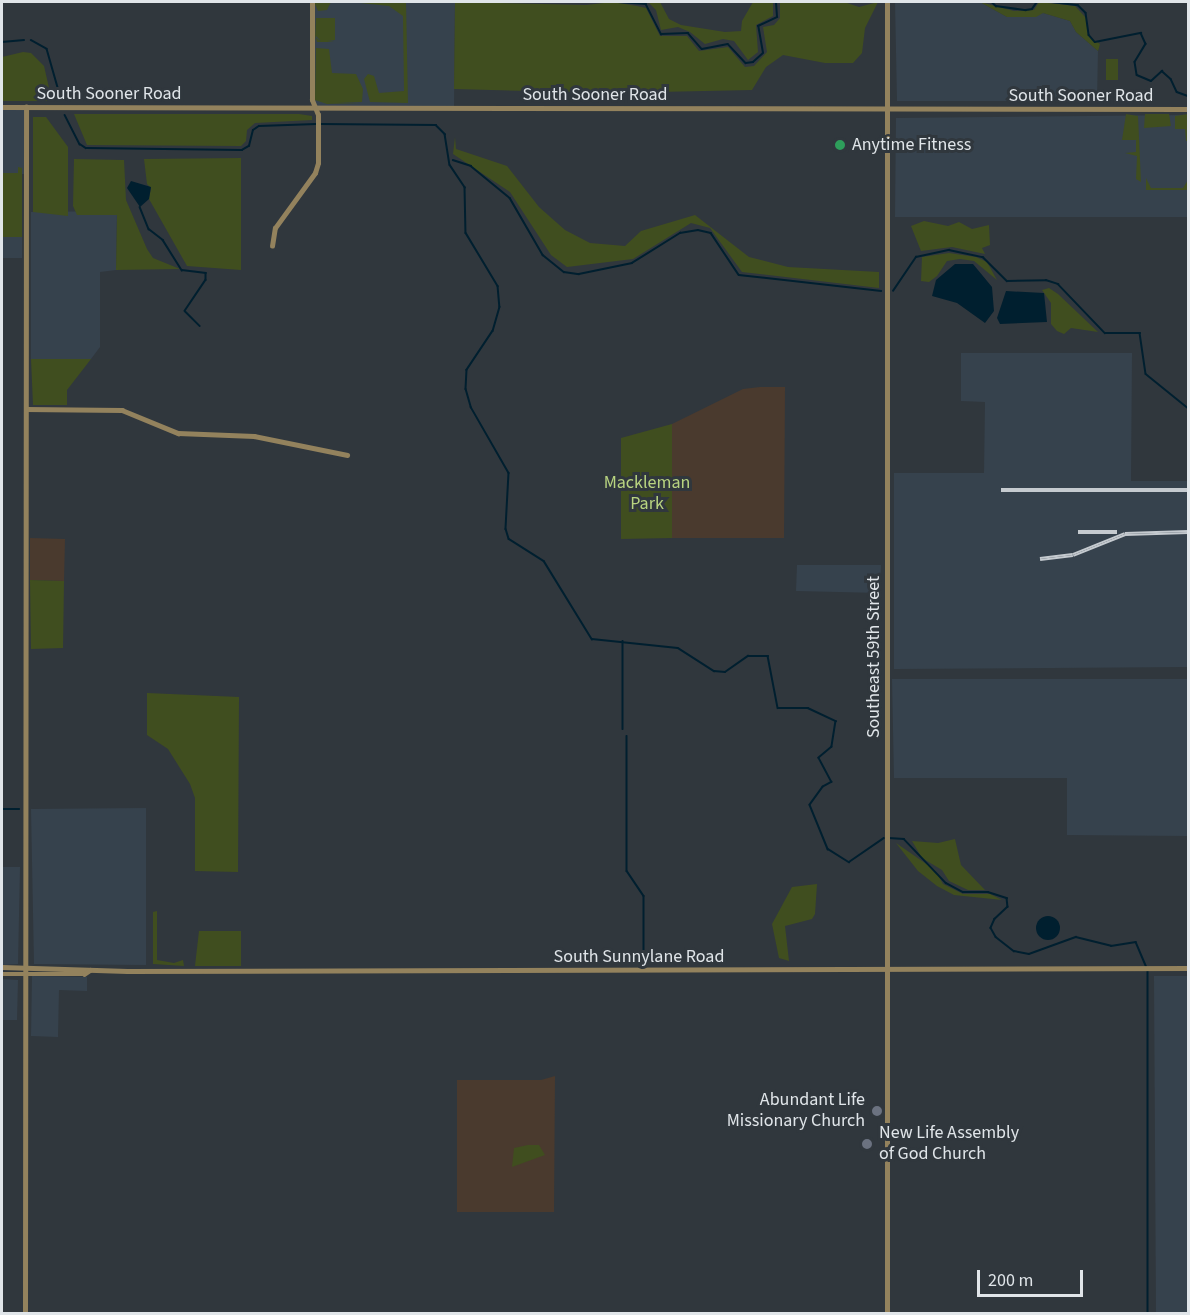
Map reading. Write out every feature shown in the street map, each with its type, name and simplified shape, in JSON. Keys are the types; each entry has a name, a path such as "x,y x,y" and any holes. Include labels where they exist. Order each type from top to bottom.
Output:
{"main road":[{"path":"272,246 275,228 317,168 318,119 315,108 312,2"},
{"name":"Southeast 59th Street","path":"887,2 887,1314"},
{"name":"South Sooner Road","path":"2,107 1188,110"},
{"path":"25,1314 26,107"},
{"path":"26,409 122,410 178,433 254,436 347,455"},
{"name":"South Sunnylane Road","path":"2,967 90,970 888,971 1188,968"},
{"name":"South Sunnylane Road","path":"2,974 90,970"}],"shaded area":[{"path":"312,2 455,2 454,108 315,108"},
{"path":"895,2 980,2 1007,17 1043,13 1070,21 1076,32 1098,51 1097,101 897,101"},
{"path":"2,107 26,107 26,174 2,174"},
{"path":"1188,115 1188,217 895,217 896,118"},
{"path":"117,211 116,270 100,272 100,347 91,359 31,359 31,212"},
{"path":"2,237 22,237 22,258 2,258"},
{"path":"961,353 1132,353 1131,481 1188,481 1188,667 894,669 894,473 984,473 985,402 961,401"},
{"path":"785,387 784,538 672,538 672,424 743,389"},
{"path":"30,538 65,539 64,581 30,580"},
{"path":"797,565 881,565 880,593 796,591"},
{"path":"892,679 1188,679 1188,836 1067,835 1067,778 894,778"},
{"path":"146,808 146,965 34,964 31,809"},
{"path":"2,867 20,867 18,964 2,965"},
{"path":"32,976 87,977 87,991 59,990 58,1037 31,1036"},
{"path":"1154,976 1188,976 1188,1313 1156,1313"},
{"path":"2,979 18,980 17,1020 2,1020"},
{"path":"555,1076 554,1212 457,1212 457,1080 541,1080"}],"green space":[{"path":"314,2 331,2 327,10 318,11"},
{"path":"351,2 406,2 408,103 370,102 364,79 368,74 374,76 379,93 404,91 403,16 389,6"},
{"path":"455,2 586,5 613,2 646,8 660,36 687,36 699,51 728,47 745,67 754,66 767,52 763,27 774,25 780,18 780,2 844,2 859,7 878,2 865,28 862,53 853,63 825,63 783,55 766,67 752,90 609,93 454,89"},
{"path":"648,2 660,2 669,19 681,25 725,32 741,31 742,21 753,2 773,2 773,16 756,25 758,52 748,60 734,41 723,39 705,44 690,32 678,27 661,30 656,10"},
{"path":"980,2 1014,11 1034,10 1039,2 1075,6 1086,18 1088,36 1100,44 1098,51 1076,32 1070,21 1043,13 1036,17 1007,17"},
{"path":"316,18 335,18 335,40 327,41 334,42 317,42 316,38 321,41 316,36 315,40"},
{"path":"316,48 329,49 332,73 356,74 363,89 362,102 337,103 361,103 327,104 315,100"},
{"path":"23,52 31,53 44,66 52,101 2,101 2,57"},
{"path":"1106,59 1118,59 1118,80 1106,80"},
{"path":"74,114 299,114 312,116 312,120 255,123 247,130 246,141 241,146 87,145"},
{"path":"1126,114 1138,116 1141,182 1136,179 1137,156 1125,153 1136,152 1136,140 1122,140"},
{"path":"1145,114 1169,114 1171,126 1144,128"},
{"path":"1188,114 1188,141 1186,141 1185,129 1175,129 1175,116"},
{"path":"33,117 46,117 68,147 68,216 33,212"},
{"path":"455,137 456,149 507,166 539,207 565,230 590,243 625,246 641,231 695,215 749,257 788,267 879,272 879,288 742,272 710,228 691,223 633,259 567,267 551,255 510,192 453,154"},
{"path":"241,158 241,270 187,266 149,199 151,188 147,184 144,159"},
{"path":"74,159 124,160 126,200 147,249 153,258 180,269 116,270 117,215 77,215 73,206"},
{"path":"18,167 22,168 22,237 2,237 2,173 18,173"},
{"path":"1146,178 1151,188 1183,188 1188,180 1188,190 1146,190"},
{"path":"924,221 948,226 959,222 972,229 989,225 990,245 982,248 985,254 952,247 921,251 911,226"},
{"path":"949,253 976,257 987,262 997,280 974,261 960,259 947,261 937,276 929,282 921,281 922,257"},
{"path":"1049,288 1098,332 1071,328 1064,334 1057,331 1051,324 1051,303 1042,290"},
{"path":"31,359 91,359 67,390 67,405 33,405"},
{"name":"Mackleman Park","path":"672,424 672,538 621,539 621,438"},
{"path":"30,580 64,581 63,648 31,649"},
{"path":"147,693 239,697 238,872 195,871 195,798 190,784 168,749 147,735"},
{"path":"955,839 961,865 985,890 968,890 949,881 942,870 922,858 912,841 938,843"},
{"path":"896,843 935,870 943,884 963,894 990,894 1002,900 954,895 937,886 918,871"},
{"path":"817,884 815,914 812,919 785,926 789,961 779,958 772,924 792,887"},
{"path":"157,911 157,960 174,963 183,960 184,966 153,964 153,912"},
{"path":"199,931 241,931 241,966 195,966"},
{"path":"539,1145 545,1155 512,1167 514,1148"}],"water":[{"path":"131,181 151,187 149,199 140,207 127,188"},
{"path":"955,264 973,264 992,287 994,311 985,323 957,303 932,296 936,280"},
{"path":"1006,291 1044,293 1047,322 1000,324 997,318"},
{"path":"1048,916 1057,919 1060,928 1057,937 1048,940 1039,937 1036,928 1039,919"}],"waterway":[{"path":"618,2 646,4 661,34 688,33 702,49 728,44 746,63 753,62 763,53 758,26 777,17 776,2"},
{"path":"849,2 859,2"},
{"path":"992,2 996,6 1026,10 1032,9 1037,2"},
{"path":"1052,2 1078,5 1086,13 1089,35 1095,42 1141,33 1146,44 1135,62 1137,75 1151,81 1162,71 1171,79 1177,92 1188,96"},
{"path":"2,42 24,40"},
{"path":"31,40 47,49 61,98"},
{"path":"65,115 80,144 86,148 242,150 249,146 253,130 259,126 316,124"},
{"path":"320,124 436,125 445,134 450,165 465,187 466,233 498,286 500,307 493,331 467,370 466,389 471,407 509,473 506,529 509,539 544,561 592,639 678,648 714,671 725,672 748,656 768,656 778,708 808,708 836,721 832,747 819,758 832,782 823,787 810,805 828,849 849,862 884,838"},
{"path":"453,160 471,166 510,198 543,255 564,272 579,274 632,263 680,233 698,230 711,233 739,275 881,291"},
{"path":"140,207 149,229 163,240 182,270 206,273 206,280 185,311 200,326"},
{"path":"893,291 916,257 949,250 983,257 1007,281 1046,280 1058,284 1105,333 1140,333 1146,374 1188,408"},
{"path":"623,641 623,729"},
{"path":"627,736 627,871 644,896 644,962"},
{"path":"2,809 19,809"},
{"path":"889,838 904,839 946,883 963,892 988,892 1007,898 1008,907 995,919 991,928 996,937 1014,951 1029,954 1076,937 1111,946 1136,942 1146,966"},
{"path":"1148,970 1148,1314"}],"railway":[{"path":"1001,490 1188,490"},
{"path":"1078,532 1117,532"},
{"path":"1040,559 1073,555 1125,534 1188,532"}],"place":[{"name":"Anytime Fitness","path":"840,145"},
{"name":"Abundant Life Missionary Church","path":"877,1111"},
{"name":"New Life Assembly of God Church","path":"867,1144"}]}
